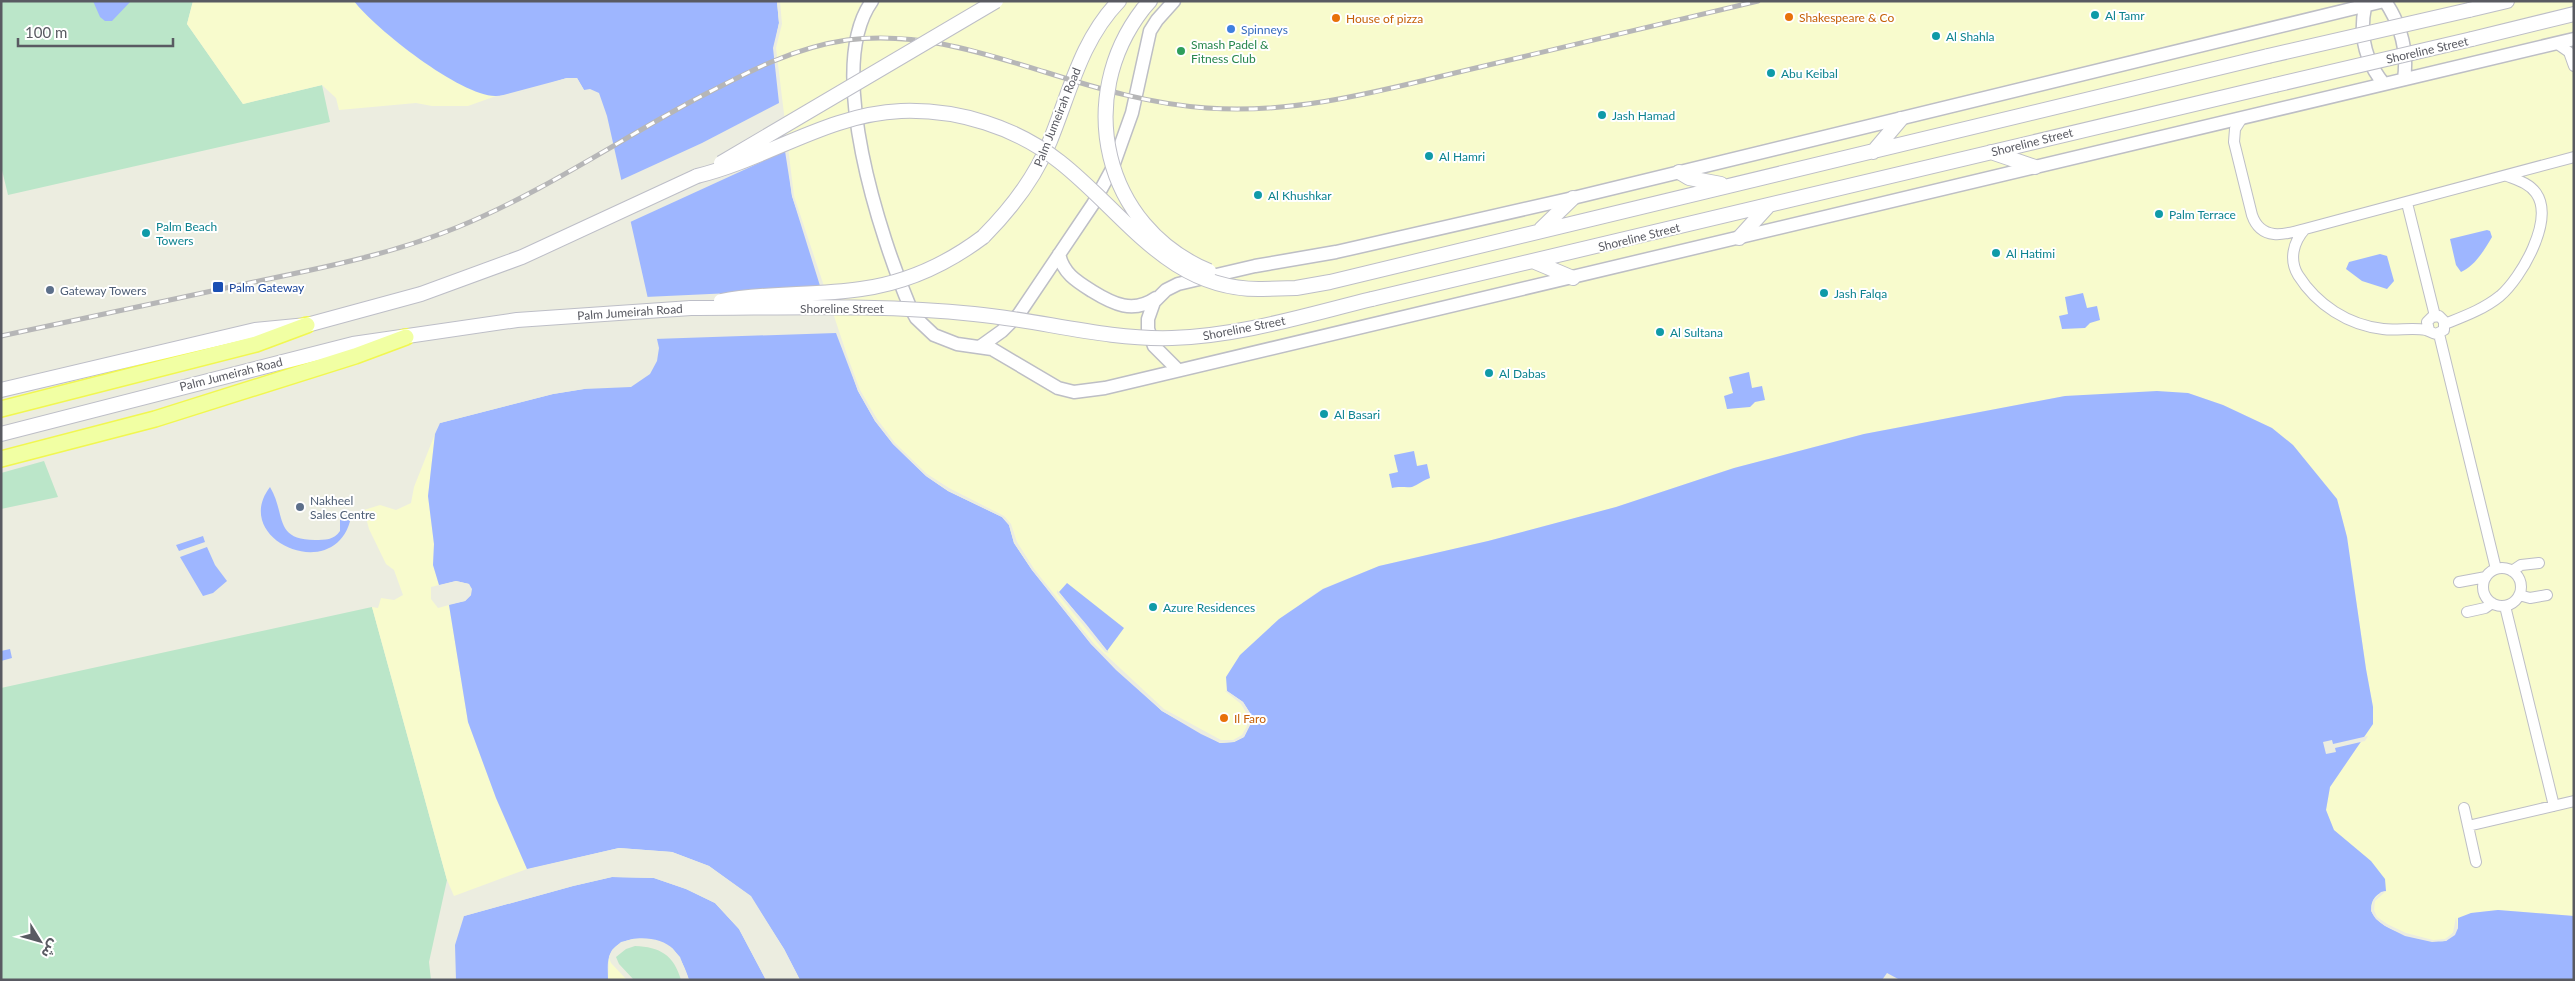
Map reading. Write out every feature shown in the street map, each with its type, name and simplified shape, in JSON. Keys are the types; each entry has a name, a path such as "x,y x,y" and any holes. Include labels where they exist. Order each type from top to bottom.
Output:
{"main road":[{"path":"1,409 256,344 307,325 421,294 489,270 697,176 810,112 996,1"},
{"name":"Palm Jumeirah Road","path":"1,434 335,348 517,320 691,308 746,298 846,291 879,286 911,277 941,264 983,237 1010,208 1032,176 1050,141 1087,45 1102,20 1118,1"},
{"path":"697,176 746,161 845,120 901,111 957,115 993,125 1043,150 1073,172 1150,246 1174,264 1200,278 1224,286 1262,289 1313,285 2268,56 2507,1"},
{"path":"1146,5 1118,49 1106,94 1108,142 1122,189 1144,223 1174,251 1202,268 1262,289"},
{"name":"Shoreline Street","path":"691,308 874,308 939,311 1005,317 1128,337 1171,338 1235,332 2574,14"},
{"path":"1873,152 1902,119"},
{"path":"1990,152 2035,167"},
{"path":"1679,172 1689,178 1727,185"},
{"path":"1540,230 1574,198"},
{"path":"1739,238 1769,205"},
{"path":"1535,262 1573,278"},
{"path":"1,390 255,330 307,325"},
{"path":"1,459 155,419 338,362 406,337"}],"street":[{"path":"872,1 864,14 856,36 855,101 865,169 880,228 902,289 916,318 934,335 946,341 992,349 1053,386 1069,392 1105,388 2574,39"},
{"path":"981,346 1002,331 1019,314 1092,204 1112,169 1132,113 1150,31 1174,1"},
{"path":"1059,254 1063,266 1071,277 1115,304 1139,306 1172,286 1184,282 1255,266 1336,252 1574,198 2385,1 2397,22 2404,44 2404,79"},
{"path":"2366,7 2362,27 2364,48 2369,61 2384,84"},
{"path":"2556,43 2568,52 2574,66"},
{"path":"2242,118 2235,129 2234,142 2254,221 2262,230 2273,235 2305,229 2406,203 2574,157"},
{"path":"2445,324 2478,310 2500,296 2518,276 2531,253 2540,214 2539,199 2530,186 2507,176"},
{"path":"2406,203 2435,316"},
{"path":"2305,229 2296,243 2294,266 2303,282 2321,302 2344,317 2369,327 2429,330"},
{"path":"1160,295 1154,302 1148,319 1150,338 1160,353 1178,370"},
{"path":"2435,316 2442,318 2445,324 2444,330 2439,334 2433,334 2429,330 2427,322 2435,316"},
{"path":"2439,334 2496,569"},
{"path":"2512,570 2520,565 2539,563"},
{"path":"2459,582 2486,577 2496,569 2512,570 2521,582 2519,596 2511,604 2505,606 2492,603 2484,592 2486,577"},
{"path":"2519,596 2530,598 2547,594"},
{"path":"2467,612 2484,608 2492,603"},
{"path":"2505,606 2554,806"},
{"path":"2468,826 2574,801"},
{"path":"2464,808 2476,862"}],"shaded area":[{"path":"1,1 193,1 187,24 243,104 322,85 330,122 8,195 1,166"},
{"path":"44,461 58,497 1,509 1,473"},
{"path":"372,607 447,880 429,962 431,980 1,980 1,688"},
{"path":"635,946 652,948 665,954 674,964 681,980 634,980 619,964 616,957 626,949"}],"sand":[{"path":"193,1 354,1 392,38 419,59 463,84 496,96 468,106 432,106 416,103 339,110 336,98 322,85 243,104 187,24"},
{"path":"777,1 2574,1 2574,916 2498,910 2471,913 2446,941 2427,940 2410,936 2376,919 2350,844 2333,830 2326,810 2330,787 2373,724 2373,707 2347,537 2337,499 2293,445 2272,428 2223,405 2188,393 2065,396 1864,434 1734,468 1616,507 1488,541 1379,566 1322,589 1303,602 1243,702 1250,713 1250,725 1244,737 1234,742 1220,743 1162,711 1116,670 1032,570 893,444 858,391 792,196 773,48"},
{"path":"435,434 428,496 434,544 433,565 439,585 431,587 431,599 438,608 449,605 468,722 496,798 527,869 454,896 447,880 372,607 378,608 381,598 394,600 403,595 394,570 386,564 369,529 364,510 380,505 396,510 411,503 414,487"},
{"path":"609,957 611,963 627,980 608,980"}],"water":[{"path":"93,1 131,1 112,21 105,21 100,17"},
{"path":"354,1 777,1 779,23 774,48 792,196 858,391 875,421 893,444 926,476 948,491 1002,517 1009,525 1014,543 1032,570 1091,644 1162,711 1220,743 1234,742 1244,737 1250,725 1250,713 1243,702 1227,691 1226,677 1240,655 1279,619 1323,589 1379,566 1488,541 1616,507 1734,468 1864,434 2065,396 2157,391 2188,393 2223,405 2272,428 2293,445 2337,499 2347,537 2373,707 2373,724 2330,787 2326,810 2334,830 2371,861 2385,879 2386,891 2374,899 2371,909 2375,918 2384,925 2411,936 2446,941 2458,928 2458,918 2471,913 2498,910 2574,916 2574,980 1900,980 1887,973 1882,980 800,980 784,949 751,896 709,866 672,852 619,848 527,869 496,798 468,722 449,605 465,601 471,595 469,584 456,581 439,585 433,565 434,544 428,496 435,434 440,423 553,394 584,389 631,387 650,374 657,361 659,348 607,116 599,93 590,89 584,90 577,78 567,78 532,89 496,96 462,86 399,44 380,28"},
{"path":"2487,230 2490,231 2492,237 2486,247 2475,261 2461,272 2456,265 2450,239"},
{"path":"2380,254 2387,256 2394,281 2387,289 2362,281 2346,269 2349,262"},
{"path":"2083,293 2087,308 2097,306 2100,320 2090,323 2085,328 2062,329 2059,316 2068,314 2065,297"},
{"path":"1749,372 1752,388 1762,386 1765,400 1755,402 1750,407 1727,409 1724,396 1733,393 1729,377"},
{"path":"1414,451 1417,466 1427,464 1430,478 1412,487 1392,488 1389,474 1398,472 1394,455"},
{"path":"270,487 283,523 292,535 302,539 315,540 332,538 340,531 340,519 352,511 344,535 329,548 311,552 292,549 275,539 264,525 261,507"},
{"path":"203,536 205,542 179,551 176,545"},
{"path":"207,547 215,565 227,581 213,593 203,596 180,557"},
{"path":"1067,583 1124,628 1107,651 1059,592"},
{"path":"10,649 12,658 1,661 1,651"},
{"path":"612,877 654,878 686,889 715,903 739,929 766,980 689,980 678,956 667,944 638,938 629,940 613,949 608,959 608,980 456,980 455,945 464,916"}],"pier":[{"path":"780,1 782,24 776,48 794,196 848,358 860,390 877,419 895,443 927,474 949,488 1004,516 1011,524 1017,542 1034,569 1093,643 1164,709 1221,740 1233,740 1242,735 1248,724 1247,714 1241,704 1225,691 1227,691 1243,702 1250,713 1250,725 1244,737 1234,742 1220,743 1201,734 1162,711 1116,670 1091,644 1032,570 1014,543 1009,525 1002,517 948,491 926,476 893,444 875,421 858,391 836,333 654,339 645,297 821,289 792,196 785,151 628,223 619,181 702,143 779,103 773,48 779,23 777,2"},
{"path":"567,78 577,78 584,90 581,90 576,80 568,80 496,99 492,98"},
{"path":"583,387 584,389 553,394 440,423 441,420 552,392"},
{"path":"456,581 469,584 472,589 471,595 465,601 446,605 464,599 469,590 462,584 437,586"},
{"path":"1057,590 1109,653 1105,652 1057,593"},
{"path":"2368,736 2365,741 2335,748 2336,752 2326,754 2323,742 2332,740 2333,744"},
{"path":"619,848 672,852 709,866 750,896 784,949 800,980 797,980 782,950 749,898 708,868 672,855 619,850 528,871 525,870"},
{"path":"612,875 655,876 687,887 717,901 742,927 768,980 766,980 739,929 715,903 686,889 654,878 612,877 462,915 572,883"},
{"path":"2386,891 2375,901 2374,910 2377,917 2387,924 2406,933 2433,940 2445,939 2453,933 2456,917 2458,928 2455,935 2446,941 2432,942 2405,936 2385,926 2376,919 2371,911 2373,900 2381,892"},
{"path":"634,939 653,940 672,948 680,957 689,980 686,980 678,958 670,950 652,943 634,941 622,944 614,952 611,962 609,957 612,950 621,942"}],"railway":[{"path":"1,336 331,266 383,253 433,237 489,214 519,199 694,100 768,63 826,44 873,38 923,41 996,57 1125,95 1166,103 1207,108 1276,108 1311,104 1379,91 1758,1"}],"place":[{"name":"Al Tamr","path":"2095,15"},
{"name":"Shakespeare & Co","path":"1789,17"},
{"name":"House of pizza","path":"1336,18"},
{"name":"Spinneys","path":"1231,29"},
{"name":"Al Shahla","path":"1936,36"},
{"name":"Smash Padel & Fitness Club","path":"1181,51"},
{"name":"Abu Keibal","path":"1771,73"},
{"name":"Jash Hamad","path":"1602,115"},
{"name":"Al Hamri","path":"1429,156"},
{"name":"Al Khushkar","path":"1258,195"},
{"name":"Palm Terrace","path":"2159,214"},
{"name":"Palm Beach Towers","path":"146,233"},
{"name":"Al Hatimi","path":"1996,253"},
{"name":"Palm Gateway","path":"218,287"},
{"name":"Gateway Towers","path":"50,290"},
{"name":"Jash Falqa","path":"1824,293"},
{"name":"Al Sultana","path":"1660,332"},
{"name":"Al Dabas","path":"1489,373"},
{"name":"Al Basari","path":"1324,414"},
{"name":"Nakheel Sales Centre","path":"300,507"},
{"name":"Azure Residences","path":"1153,607"},
{"name":"Il Faro","path":"1224,718"}]}
